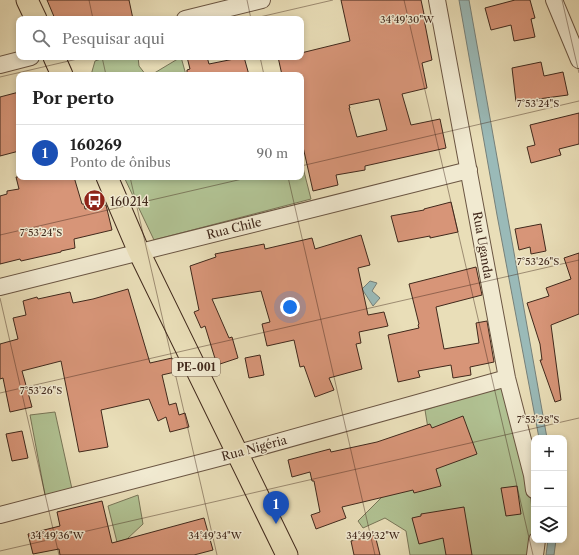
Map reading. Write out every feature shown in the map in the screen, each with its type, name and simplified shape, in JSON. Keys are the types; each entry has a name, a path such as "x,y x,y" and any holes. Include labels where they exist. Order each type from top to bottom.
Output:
{"main road":[{"path":"27,0 35,16"},
{"path":"55,60 61,72"},
{"name":"PE-001","path":"108,180 140,252 287,555"}],"street":[{"path":"198,16 262,0"},
{"name":"Rua Uganda","path":"437,0 507,378 531,471"},
{"path":"554,0 579,60"},
{"path":"0,65 19,60"},
{"name":"Rua Chile","path":"0,287 469,170"},
{"name":"Rua Nigéria","path":"0,515 238,453 507,378"},
{"path":"535,555 537,543"}],"green space":[{"path":"138,60 139,66 144,72 92,72 95,61"},
{"path":"176,60 182,60 185,72 156,72"},
{"path":"304,172 311,199 154,240 125,180 304,180"},
{"path":"502,384 528,475 531,500 532,543 529,555 410,555 406,531 385,518 363,528 358,521 382,497 432,453 425,410"},
{"path":"55,412 72,489 45,495 30,415"},
{"path":"138,495 143,524 127,539 117,542 108,506"}],"water":[{"path":"459,0 469,0 546,435 538,435 497,215"},
{"path":"370,281 377,283 372,291 380,298 373,306 362,289"},
{"path":"548,543 556,543 554,555 546,555"}],"building":[{"path":"47,0 129,0 132,16 54,16"},
{"path":"341,0 421,0 432,60 422,63 427,88 402,94 411,125 440,119 446,148 365,166 365,170 336,175 338,185 313,191 304,151 304,72 281,72 279,60 304,60 304,52 350,41","holes":["379,99 387,130 357,137 349,105"]},
{"path":"515,0 530,0 535,18 531,19 535,37 514,41 511,25 491,30 485,8"},
{"path":"188,60 208,60 209,64 229,60 245,60 248,72 187,72 187,70 190,69"},
{"path":"541,62 544,76 563,72 568,95 516,102 512,68"},
{"path":"16,93 16,152 0,156 0,97"},
{"path":"579,113 579,144 559,149 561,155 531,163 527,147 535,145 530,125"},
{"path":"17,180 75,180 85,209 106,205 112,230 74,239 75,248 21,261 20,259 0,264 0,196 7,194 7,191 19,189"},
{"path":"451,202 458,232 430,238 430,236 398,242 391,216 424,210"},
{"path":"541,224 546,251 531,254 530,247 519,250 515,229"},
{"path":"361,235 370,265 358,268 368,315 384,312 388,326 359,332 361,343 356,344 362,369 329,378 334,390 315,397 304,366 300,367 294,340 267,346 262,324 270,322 261,291 212,299 229,338 232,337 238,358 217,365 205,326 201,328 194,312 199,310 190,266 216,257 215,254 264,244 265,249 312,238 315,249"},
{"path":"579,253 579,314 551,325 561,400 555,402 540,360 542,360 540,344 527,303 549,296 546,288 571,279 564,258"},
{"path":"476,267 482,295 436,307 444,349 479,343 476,323 487,321 494,362 470,367 471,375 453,378 451,365 418,371 420,377 398,382 388,335 419,328 409,284"},
{"path":"128,289 150,363 172,358 175,372 162,375 169,405 176,403 179,415 185,413 189,427 170,432 166,417 158,421 149,399 101,410 108,447 79,452 61,361 22,371 32,407 10,412 3,378 0,379 0,344 18,339 13,318 26,315 23,301 37,297 38,299 70,292 73,303"},
{"path":"260,355 264,375 249,378 245,358"},
{"path":"463,416 477,454 436,469 441,486 414,493 413,490 342,507 346,518 316,529 311,515 320,512 314,481 312,481 310,472 292,477 288,460 330,449 331,452 377,442 430,424 432,428"},
{"path":"22,431 28,458 12,461 6,434"},
{"path":"517,486 521,514 506,516 501,488"},
{"path":"102,501 112,543 204,518 213,550 194,555 60,555 59,549 33,554 28,534 60,526 57,512"},
{"path":"464,507 472,555 446,555 443,538 419,544 412,518 421,516 421,514"},
{"path":"375,535 380,555 354,555 351,541"}],"place":[{"name":"160214","path":"95,201"},
{"name":"160269","path":"276,524"}]}
